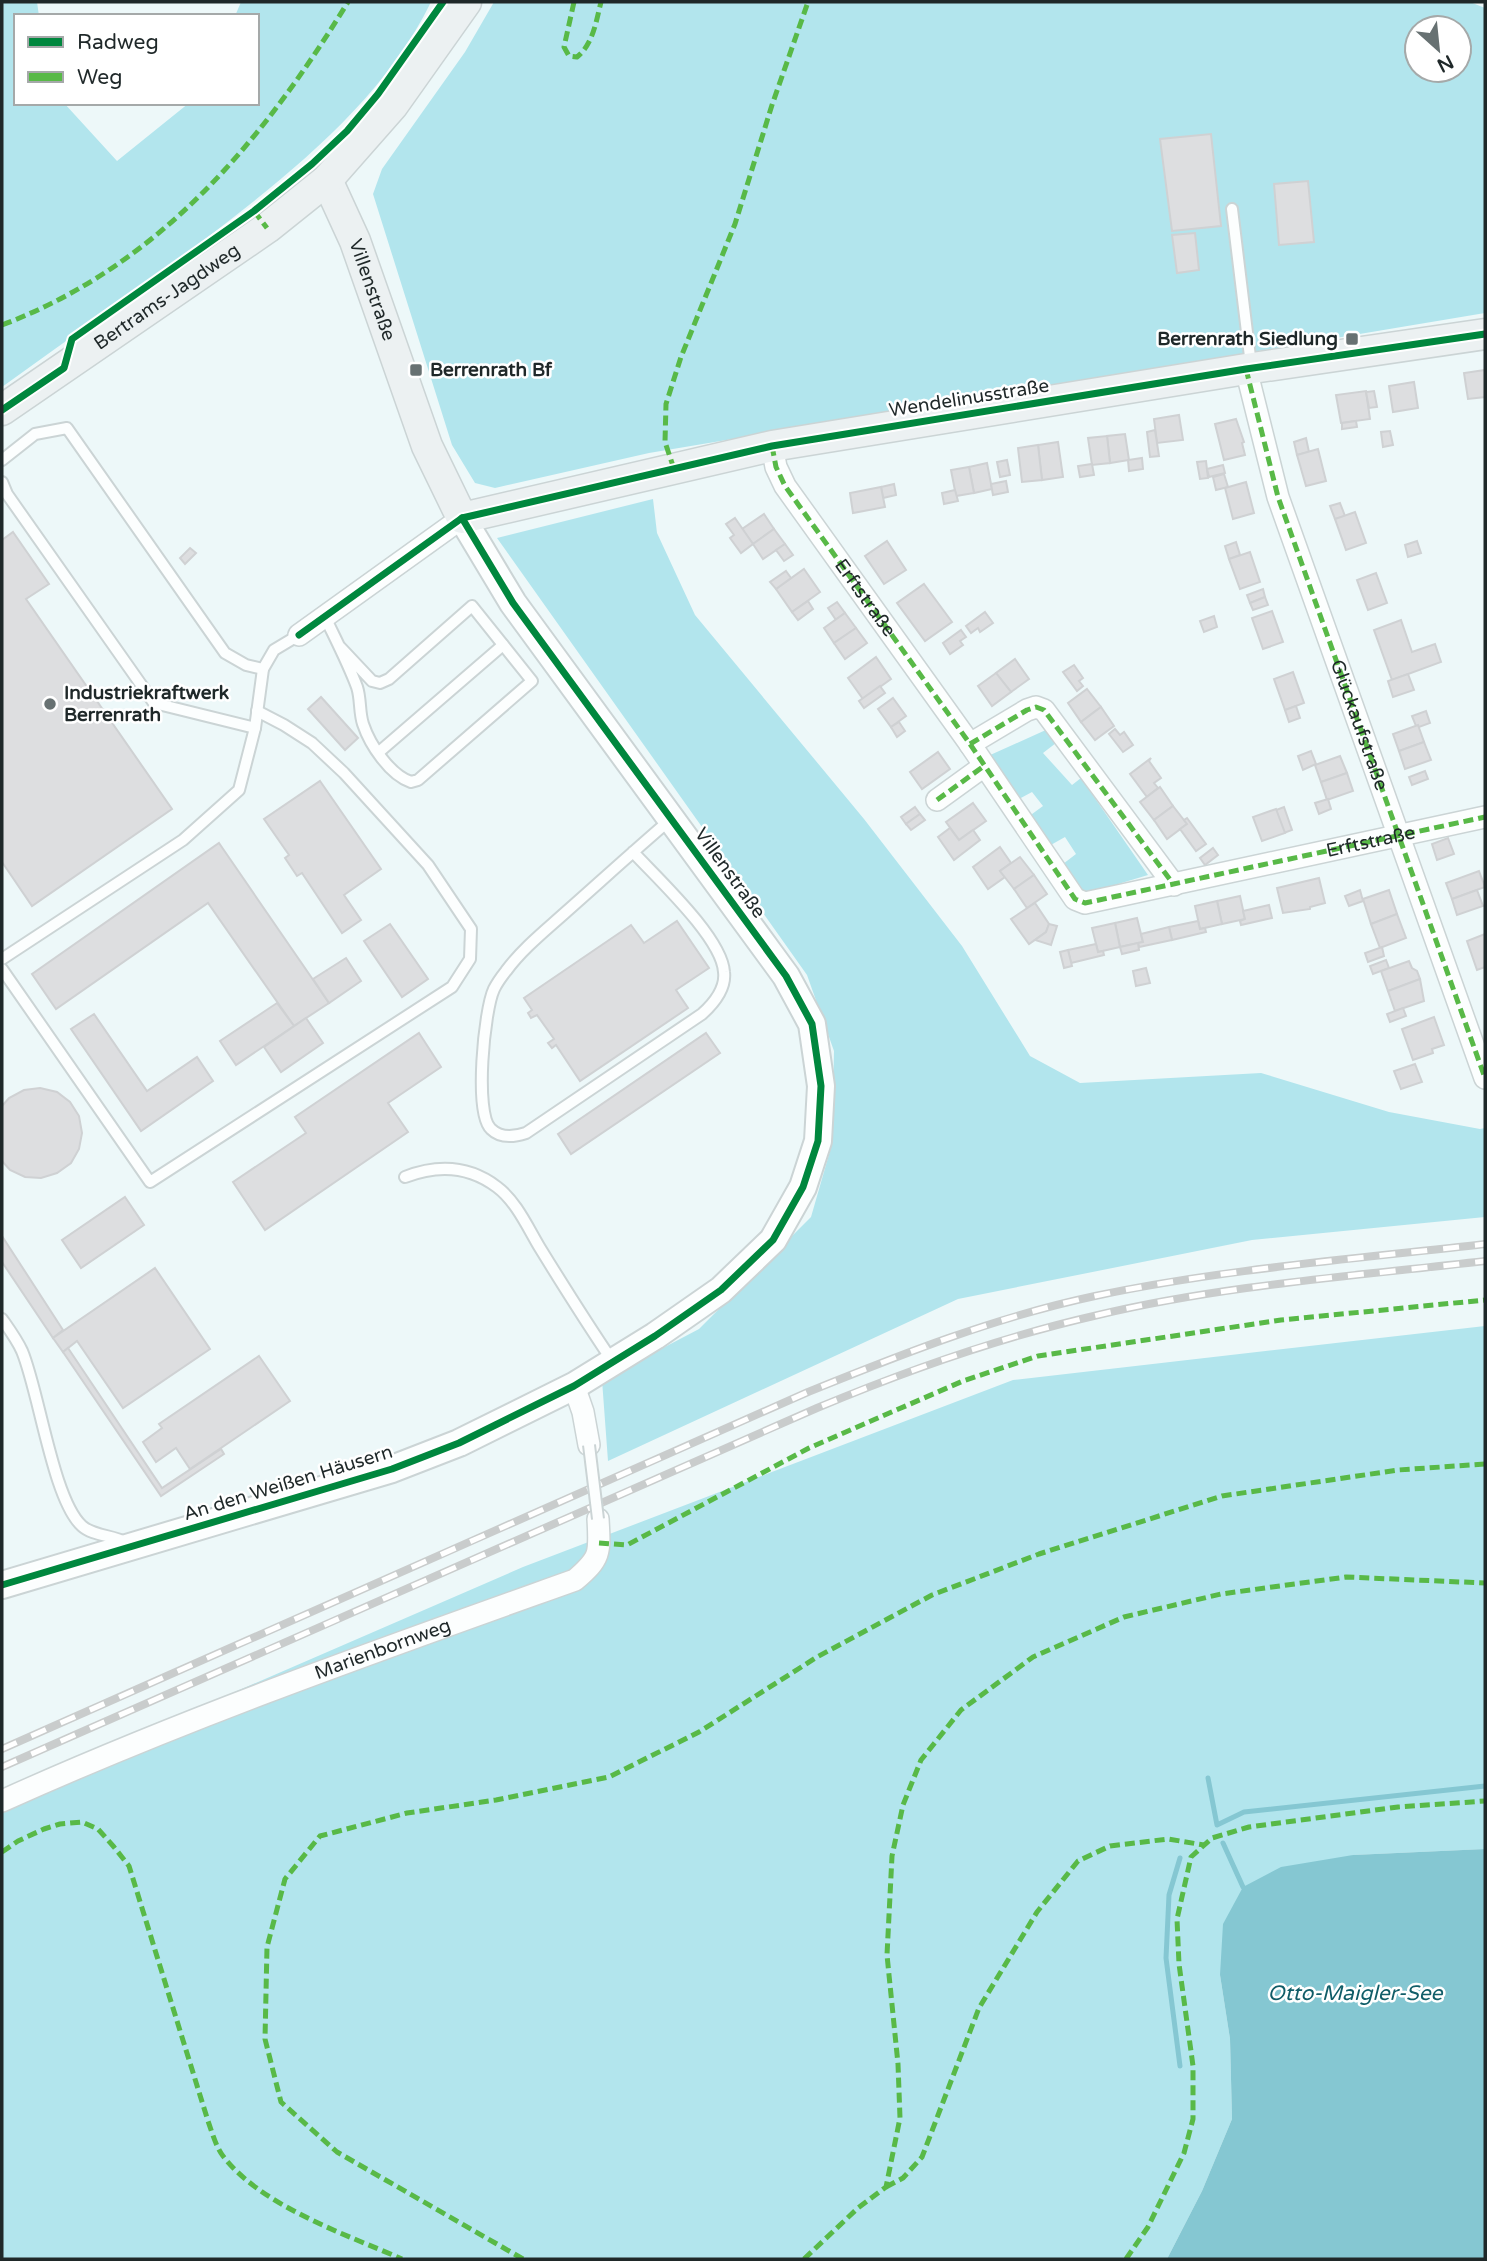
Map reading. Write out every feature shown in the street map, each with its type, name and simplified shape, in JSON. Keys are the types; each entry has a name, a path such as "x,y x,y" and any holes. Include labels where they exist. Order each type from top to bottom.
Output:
{"main road":[{"name":"Bertrams-Jagdweg","path":"2,411 267,228 327,180 393,105 466,2"},
{"name":"Villenstraße","path":"327,180 355,242 427,446 463,518"},
{"name":"Wendelinusstraße","path":"463,518 772,446 1249,368 1485,334"}],"street":[{"name":"Glückaufstraße","path":"1249,368 1278,497 1485,1078"},
{"name":"Erftstraße","path":"772,446 776,467 786,486 970,744 1075,898 1085,903 1485,817"},
{"path":"299,635 463,518"},
{"name":"Villenstraße","path":"463,518 513,603 786,976 812,1024 821,1086 818,1141 803,1187 773,1240 721,1290 574,1386"},
{"path":"970,744 1027,710 1036,707 1044,710 1174,885"},
{"path":"937,800 984,766"},
{"name":"An den Weißen Häusern","path":"2,1586 392,1469 459,1443 574,1386"},
{"name":"Marienbornweg","path":"574,1386 583,1412 589,1445"},
{"name":"Marienbornweg","path":"2,1801 66,1772 303,1678 575,1580 594,1564 599,1543 598,1519"}],"lane":[{"path":"1233,209 1249,368"},
{"path":"2,460 35,434 67,428 225,653 246,665 263,669"},
{"path":"2,482 7,494 155,703 255,728"},
{"path":"326,617 358,689 363,724 379,752 403,780 411,782 418,779 532,681 472,606 389,679 380,683 372,681 340,647"},
{"path":"2,959 183,840 239,790 255,728 263,669 274,650 299,635"},
{"path":"379,752 503,645"},
{"path":"2,969 150,1182 452,987 470,960 471,929 428,865 344,773 312,743 284,724 257,711"},
{"path":"633,852 696,920 720,957 724,980 713,1004 526,1133 514,1138 501,1135 490,1129 482,1114 484,1029 494,989 526,948 633,852 671,819"},
{"path":"405,1177 427,1168 447,1168 479,1176 498,1187 518,1212 613,1362"},
{"path":"2,1319 23,1352 60,1482 71,1511 85,1528 116,1537 132,1546"},
{"name":"Marienbornweg","path":"589,1445 598,1519"}],"shaded area":[{"path":"2,2 37,2 39,14 14,14 14,105 66,105 117,161 187,105 259,105 259,14 236,14 241,2 431,2 392,65 369,94 316,148 202,242 2,387"},
{"path":"494,2 1470,2 1485,8 1485,313 649,453 495,488 475,483 452,445 373,194 382,169 465,52"},
{"path":"653,499 657,533 695,615 864,819 962,946 1030,1056 1080,1083 1261,1073 1389,1112 1485,1128 1485,1217 1252,1240 958,1299 608,1461 602,1380 699,1329 811,1217 832,1144 834,1051 807,975 497,538"},
{"path":"1048,729 1056,743 1043,753 1072,785 1081,778 1148,875 1085,894 1063,864 1076,854 1065,837 1049,846 1028,817 1043,806 1032,792 1019,799 988,756"},
{"path":"1485,1326 1485,1849 1353,1855 1220,1975 1230,2039 1232,2119 1202,2191 1167,2259 2,2259 2,1793 523,1567 1013,1380"}],"water":[{"name":"Otto-Maigler-See","path":"1485,1849 1485,2259 1167,2259 1202,2191 1232,2119 1230,2039 1220,1975 1223,1924 1243,1887 1281,1867 1353,1855"}],"building":[{"path":"1211,134 1221,226 1172,231 1160,139"},
{"path":"1308,181 1314,242 1279,245 1274,184"},
{"path":"1195,233 1199,270 1177,273 1172,235"},
{"path":"1485,370 1485,397 1468,399 1464,373"},
{"path":"1414,382 1418,408 1393,412 1389,386"},
{"path":"1366,391 1370,419 1341,423 1336,395"},
{"path":"1374,391 1377,407 1369,408 1366,392"},
{"path":"1179,415 1183,440 1157,443 1154,419"},
{"path":"1236,419 1244,442 1245,455 1224,460 1215,424"},
{"path":"1356,421 1357,427 1342,429 1342,423"},
{"path":"1155,430 1159,456 1150,457 1147,432"},
{"path":"1390,431 1393,445 1383,447 1381,432"},
{"path":"1125,434 1129,460 1110,463 1107,436"},
{"path":"1107,436 1110,463 1092,465 1088,438"},
{"path":"1306,438 1309,452 1297,455 1294,442"},
{"path":"1058,442 1063,477 1042,480 1038,445"},
{"path":"1038,445 1042,480 1022,482 1018,448"},
{"path":"1318,449 1326,481 1306,486 1297,455"},
{"path":"1142,458 1143,469 1129,471 1128,460"},
{"path":"1007,460 1010,475 1000,477 997,462"},
{"path":"1206,461 1208,478 1200,479 1197,462"},
{"path":"987,463 992,489 974,493 969,467"},
{"path":"1092,464 1094,475 1080,477 1078,466"},
{"path":"1223,465 1225,473 1209,477 1207,469"},
{"path":"969,467 974,493 956,496 951,470"},
{"path":"1224,474 1228,487 1216,490 1213,477"},
{"path":"1006,481 1008,492 993,495 991,484"},
{"path":"1246,482 1254,513 1233,519 1225,488"},
{"path":"894,484 896,495 883,498 881,487"},
{"path":"881,487 885,507 853,513 850,493"},
{"path":"955,490 958,501 944,504 942,493"},
{"path":"1340,503 1345,516 1335,519 1330,506"},
{"path":"1355,512 1366,543 1346,550 1335,519"},
{"path":"764,514 774,529 753,544 742,529"},
{"path":"735,518 753,544 741,553 730,538 734,535 726,524"},
{"path":"774,529 785,544 763,559 753,544"},
{"name":"Industriekraftwerk Berrenrath","path":"13,532 49,584 26,599 172,809 32,906 2,862 2,540"},
{"path":"887,541 906,570 884,584 865,556"},
{"path":"1417,541 1421,553 1408,557 1405,545"},
{"path":"1236,542 1240,555 1229,559 1225,546"},
{"path":"785,544 793,555 784,561 776,550"},
{"path":"190,548 196,553 185,564 180,558"},
{"path":"1250,552 1260,582 1240,589 1229,559"},
{"path":"804,569 820,592 792,612 776,589"},
{"path":"786,571 791,578 776,589 770,582"},
{"path":"1376,573 1387,603 1368,610 1357,580"},
{"path":"924,584 952,622 925,641 897,603"},
{"path":"1263,589 1265,597 1250,603 1247,595"},
{"path":"1265,597 1268,605 1253,610 1250,603"},
{"path":"808,601 813,609 798,620 792,612"},
{"path":"837,602 845,613 836,620 828,608"},
{"path":"1272,611 1283,642 1263,649 1252,618"},
{"path":"985,612 993,623 980,632 978,628 971,633 966,626"},
{"path":"845,613 856,628 834,643 824,628"},
{"path":"1214,616 1217,627 1204,632 1200,621"},
{"path":"1401,620 1412,652 1435,644 1441,662 1392,680 1374,630"},
{"path":"856,628 867,643 845,659 834,643"},
{"path":"961,630 966,637 960,641 963,645 950,654 943,643"},
{"path":"876,657 891,679 863,699 848,678"},
{"path":"1015,659 1029,679 1011,692 996,673"},
{"path":"1074,665 1083,678 1079,681 1083,686 1077,691 1063,672"},
{"path":"1293,672 1304,703 1285,710 1274,679"},
{"path":"996,673 1011,692 992,706 978,686"},
{"path":"1408,674 1414,690 1393,697 1388,681"},
{"path":"880,686 885,693 864,708 859,701"},
{"path":"1087,689 1101,707 1081,722 1068,703"},
{"path":"321,697 358,738 345,750 308,709"},
{"path":"893,698 906,716 891,727 878,709"},
{"path":"1296,706 1300,718 1289,722 1285,710"},
{"path":"1101,707 1114,726 1095,740 1081,722"},
{"path":"1426,711 1430,723 1416,726 1412,716"},
{"path":"899,722 905,731 897,737 891,727"},
{"path":"1418,725 1424,742 1399,751 1393,734"},
{"path":"1115,729 1120,735 1124,732 1133,745 1123,752 1109,734"},
{"path":"1424,742 1431,760 1405,769 1399,751"},
{"path":"1311,751 1316,764 1303,770 1298,756"},
{"path":"938,752 950,769 922,789 910,772"},
{"path":"1340,756 1347,773 1321,782 1315,765"},
{"path":"1151,758 1149,761 1161,778 1154,783 1158,788 1147,797 1130,774"},
{"path":"1425,771 1428,779 1412,785 1409,777"},
{"path":"1347,773 1353,791 1327,800 1321,782"},
{"path":"320,781 381,869 344,895 361,920 342,933 302,873 297,876 285,858 289,855 264,819"},
{"path":"1160,787 1173,806 1154,820 1140,802"},
{"path":"1328,799 1331,809 1319,814 1315,803"},
{"path":"973,803 986,821 959,840 946,822"},
{"path":"1173,806 1187,824 1167,839 1154,820"},
{"path":"915,807 920,814 906,824 901,817"},
{"path":"1284,807 1292,830 1284,833 1276,810"},
{"path":"1276,809 1285,833 1262,841 1253,817"},
{"path":"920,814 925,820 911,830 906,824"},
{"path":"1187,818 1206,844 1196,851 1180,829 1187,824 1184,820"},
{"path":"950,828 959,840 973,830 980,840 954,860 938,837"},
{"path":"1448,838 1454,854 1437,860 1432,844"},
{"path":"219,843 329,1003 294,1026 208,903 56,1009 32,974"},
{"path":"1000,847 1011,863 1000,871 1005,877 988,889 973,867"},
{"path":"1213,848 1218,855 1205,865 1200,858"},
{"path":"1020,857 1034,875 1014,889 1000,871"},
{"path":"1479,871 1485,887 1452,899 1446,883"},
{"path":"1034,875 1047,894 1027,908 1014,889"},
{"path":"1319,878 1325,903 1310,909 1283,913 1277,888"},
{"path":"1360,890 1363,901 1349,906 1345,896"},
{"path":"1389,890 1397,914 1371,924 1363,899"},
{"path":"1477,890 1483,906 1457,915 1452,899"},
{"path":"1240,896 1245,919 1222,924 1217,901"},
{"path":"1217,901 1222,924 1200,929 1195,906"},
{"path":"1035,903 1049,924 1046,932 1029,944 1011,919"},
{"path":"1269,905 1272,918 1241,925 1240,921 1245,919 1243,911"},
{"path":"1397,914 1406,938 1380,948 1371,924"},
{"path":"1137,918 1143,942 1120,947 1115,923"},
{"path":"677,921 709,968 676,990 688,1008 580,1081 556,1045 552,1048 548,1043 554,1039 537,1015 531,1018 528,1013 532,1010 524,998 631,925 644,943"},
{"path":"1198,921 1200,929 1205,928 1206,932 1172,940 1169,927"},
{"path":"1115,923 1120,947 1098,952 1092,928"},
{"path":"390,924 428,979 402,997 364,941"},
{"path":"1049,924 1057,926 1051,945 1035,940 1046,932"},
{"path":"1169,927 1172,940 1139,947 1138,943 1143,942 1141,934"},
{"path":"1485,934 1485,967 1477,970 1467,941"},
{"path":"1138,943 1139,950 1122,954 1120,947"},
{"path":"1096,944 1098,952 1103,951 1104,955 1071,963 1068,950"},
{"path":"1382,947 1384,956 1368,962 1365,953"},
{"path":"1068,950 1072,966 1064,968 1060,952"},
{"path":"346,958 361,981 329,1003 313,979"},
{"path":"1386,960 1389,968 1373,974 1370,966"},
{"path":"1409,961 1420,979 1388,991 1381,971"},
{"path":"1146,968 1150,983 1136,986 1133,971"},
{"path":"1420,979 1424,1001 1395,1011 1388,991"},
{"path":"277,1003 294,1026 236,1065 220,1041"},
{"path":"1403,1008 1406,1016 1390,1022 1387,1014"},
{"path":"94,1014 147,1091 197,1057 213,1081 141,1131 71,1029"},
{"path":"1434,1017 1444,1045 1432,1049 1433,1053 1413,1060 1402,1029"},
{"path":"306,1018 323,1043 281,1072 264,1047"},
{"path":"419,1033 441,1067 388,1103 408,1132 265,1230 233,1182 306,1133 295,1117"},
{"path":"706,1033 720,1053 571,1154 558,1134"},
{"path":"1415,1064 1422,1082 1401,1089 1394,1071"},
{"path":"40,1088 57,1092 70,1102 79,1116 82,1133 79,1149 71,1163 57,1173 41,1178 25,1177 10,1170 2,1161 2,1106 9,1098 24,1090"},
{"path":"125,1197 144,1225 81,1268 62,1240"},
{"path":"2,1236 63,1330 53,1338 2,1262"},
{"path":"155,1268 210,1349 123,1408 77,1341 63,1352 53,1338"},
{"path":"68,1348 162,1488 221,1449 224,1454 161,1496 63,1352"},
{"path":"259,1356 290,1401 190,1469 176,1448 156,1462 143,1442 162,1428 159,1424"}],"waterway":[{"path":"1208,1778 1217,1825 1244,1812 1485,1786"},
{"path":"1223,1843 1243,1887"},
{"path":"1180,1858 1169,1895 1166,1958 1180,2066"}],"railway":[{"path":"2,1749 808,1392 950,1338 1058,1305 1143,1287 1289,1266 1485,1244"},
{"path":"2,1767 817,1408 955,1356 1026,1333 1193,1296 1290,1282 1485,1261"}],"marked path":[{"path":"2,325 59,300 111,269 158,233 202,194 280,103 348,2"},
{"path":"574,2 564,47 569,56 577,57 590,39 601,2"},
{"path":"674,469 665,442 666,404 681,357 735,224 808,2"},
{"path":"254,211 267,228"},
{"path":"1246,369 1278,497 1485,1078"},
{"path":"772,446 776,467 785,486 970,744 1075,899 1085,903 1485,817"},
{"path":"970,744 1027,710 1036,707 1044,710 1174,885"},
{"path":"937,800 984,766"},
{"path":"599,1543 627,1545 809,1448 963,1381 1038,1356 1281,1320 1485,1300"},
{"path":"523,2259 337,2152 281,2102 265,2039 267,1947 285,1879 320,1836 407,1813 496,1800 609,1777 699,1732 817,1657 932,1595 1039,1554 1222,1496 1398,1470 1485,1464"},
{"path":"804,2259 858,2208 886,2187 900,2118 898,2064 887,1955 892,1856 903,1805 921,1760 961,1710 1033,1657 1124,1617 1221,1594 1346,1577 1485,1583"},
{"path":"1126,2259 1148,2227 1184,2153 1193,2119 1193,2066 1179,1964 1177,1919 1191,1857 1212,1838 1249,1827 1398,1807 1485,1801"},
{"path":"2,1852 18,1841 60,1824 82,1822 98,1829 129,1866 208,2121 223,2156 239,2174 281,2204 330,2229 402,2259"},
{"path":"886,2187 903,2178 922,2157 979,2008 1037,1912 1078,1861 1110,1846 1168,1839 1204,1845"}],"cycle path":[{"path":"2,410 64,368 72,339 254,211 312,164 347,131 378,94 443,2"},
{"path":"299,635 462,518 772,446 1246,369 1485,334"},
{"path":"2,1585 392,1469 459,1443 574,1386 655,1336 721,1290 773,1240 803,1187 818,1141 821,1086 812,1024 786,976 513,603 462,518"}],"place":[{"name":"Berrenrath Siedlung","path":"1352,339"},
{"name":"Berrenrath Bf","path":"416,370"},
{"name":"Industriekraftwerk Berrenrath","path":"50,704"}]}
